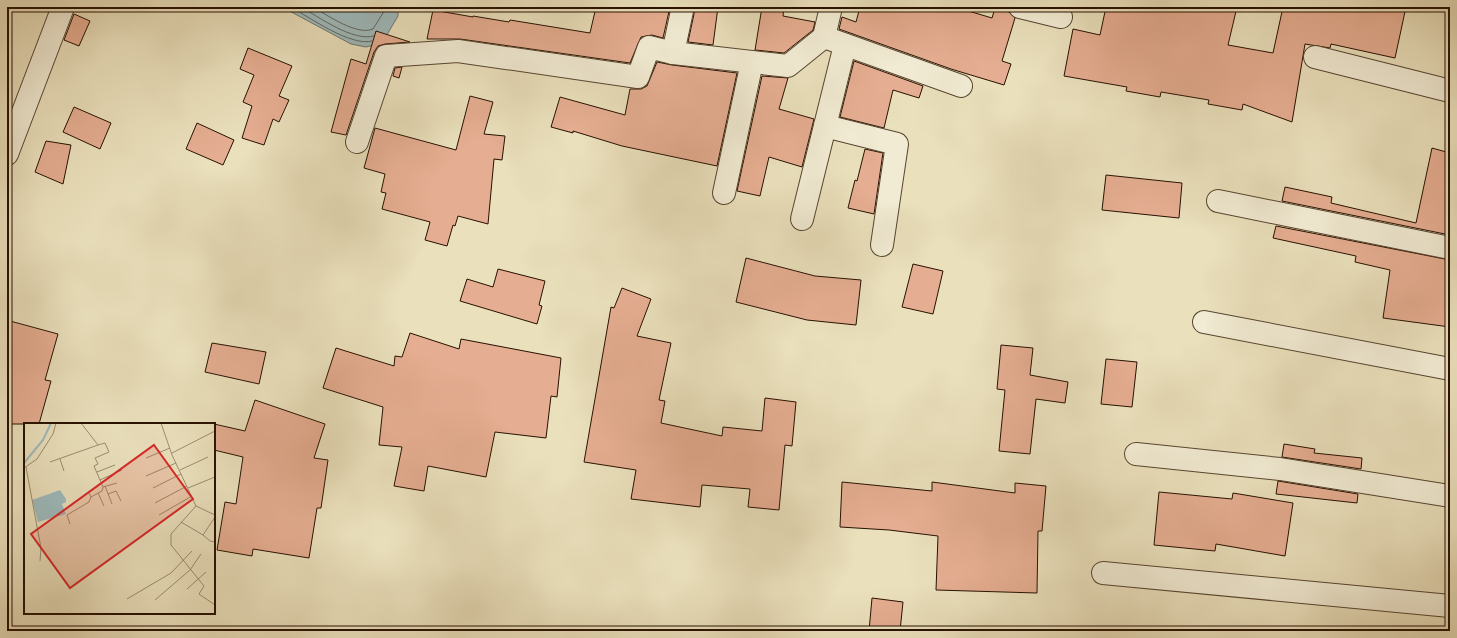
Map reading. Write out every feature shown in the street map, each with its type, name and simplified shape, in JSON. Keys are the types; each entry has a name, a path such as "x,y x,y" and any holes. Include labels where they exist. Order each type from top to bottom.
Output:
{"street":[{"path":"7,154 63,7"},
{"path":"357,142 386,56 458,51 638,77 649,47 674,54 788,66 824,37 831,7"},
{"path":"1020,7 1061,17"},
{"path":"674,54 682,11"},
{"path":"824,37 961,86"},
{"path":"802,219 845,45"},
{"path":"1315,57 1450,91"},
{"path":"724,193 752,62"},
{"path":"825,126 897,144 882,246"},
{"path":"1218,201 1450,248"},
{"path":"1204,322 1450,369"},
{"path":"1136,454 1280,469 1450,496"},
{"path":"1103,573 1450,606"}],"water":[{"path":"282,7 398,7 398,16 382,43 366,47 351,44"}],"building":[{"path":"596,7 670,7 663,38 652,35 641,37 630,63 460,39 427,39 433,10 509,22 510,20 590,33"},
{"path":"694,7 718,7 713,45 688,42"},
{"path":"762,7 784,7 783,16 815,22 813,30 784,53 755,50"},
{"path":"860,7 955,7 992,18 995,8 1009,12 1015,18 1002,61 1011,64 1004,85 951,69 839,29 842,17 856,22"},
{"path":"1106,7 1237,7 1228,45 1273,53 1283,7 1406,7 1395,58 1331,44 1330,48 1305,44 1292,122 1243,104 1242,110 1208,104 1209,100 1161,92 1160,97 1126,91 1127,87 1064,76 1073,29 1100,35"},
{"path":"74,14 90,21 79,46 64,40"},
{"path":"376,31 410,42 378,46 374,52 346,135 331,132 351,59 366,64"},
{"path":"248,48 292,66 279,96 289,100 279,122 273,119 264,145 242,138 252,106 243,102 254,75 240,69"},
{"path":"854,61 923,86 919,98 893,90 884,128 840,117"},
{"path":"657,62 737,73 717,166 622,146 573,131 573,133 551,127 560,97 625,115 630,89 641,89 647,86"},
{"path":"402,67 399,78 393,76 395,68"},
{"path":"762,76 788,78 779,109 814,119 802,167 769,157 760,196 737,191"},
{"path":"470,96 493,102 484,134 505,136 502,160 494,159 488,224 458,216 455,226 453,225 447,246 425,240 430,222 382,209 386,193 381,192 385,174 364,168 375,128 456,150"},
{"path":"74,107 111,123 100,149 63,132"},
{"path":"197,123 234,140 223,165 186,149"},
{"path":"46,141 71,145 63,184 35,172"},
{"path":"1432,148 1450,153 1450,235 1282,201 1285,187 1332,197 1331,203 1416,223"},
{"path":"865,149 883,153 874,214 848,208"},
{"path":"1106,175 1182,183 1179,218 1102,210"},
{"path":"1276,226 1450,260 1450,327 1383,318 1390,270 1355,262 1356,256 1273,238"},
{"path":"746,258 815,276 861,280 856,325 807,320 736,302"},
{"path":"913,264 943,271 933,314 902,307"},
{"path":"498,269 545,281 539,305 542,306 537,324 460,301 467,279 493,287"},
{"path":"622,288 651,299 637,336 671,343 659,400 665,401 661,423 722,436 723,427 762,431 765,398 796,402 792,446 785,445 779,510 748,507 750,489 702,485 700,507 631,499 636,470 584,462 611,307 614,308"},
{"path":"10,321 58,334 45,380 51,381 39,423 7,424 7,333"},
{"path":"410,333 459,349 461,339 561,358 557,397 551,396 546,438 495,432 486,477 428,466 424,491 394,486 402,447 379,445 383,407 323,388 336,348 394,366 395,356 402,357"},
{"path":"212,343 266,352 259,384 205,372"},
{"path":"1001,345 1033,348 1030,375 1068,382 1065,403 1036,399 1030,454 999,451 1005,390 997,389"},
{"path":"1106,359 1137,362 1132,407 1101,404"},
{"path":"255,400 325,424 314,458 328,460 321,508 317,508 309,558 253,549 252,556 217,550 225,502 236,504 243,457 215,450 215,424 245,431"},
{"path":"1284,444 1315,449 1314,453 1362,458 1361,469 1282,457"},
{"path":"1278,481 1358,494 1357,503 1276,494"},
{"path":"842,482 932,491 932,482 1015,493 1015,483 1046,486 1042,531 1038,531 1037,593 936,590 938,536 889,530 840,527"},
{"path":"1159,492 1232,499 1233,493 1293,503 1285,556 1216,544 1215,551 1154,545"},
{"path":"872,598 903,602 900,631 869,631"}]}
